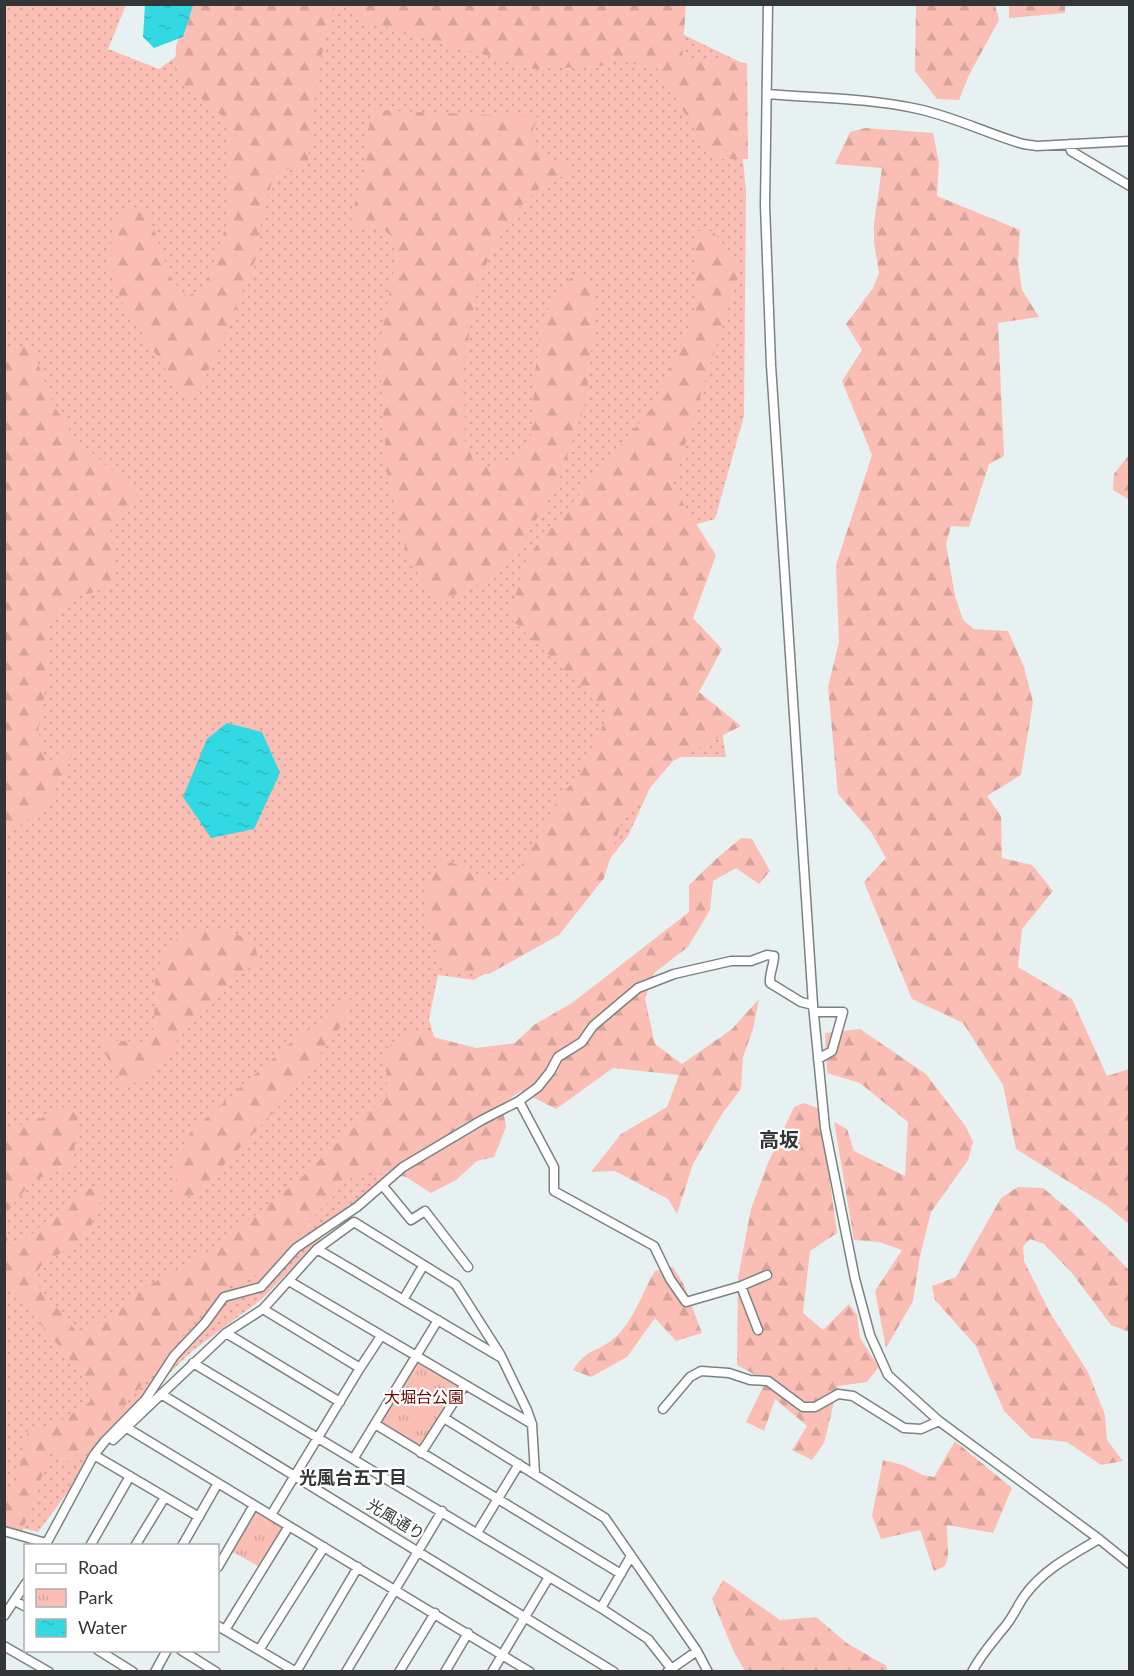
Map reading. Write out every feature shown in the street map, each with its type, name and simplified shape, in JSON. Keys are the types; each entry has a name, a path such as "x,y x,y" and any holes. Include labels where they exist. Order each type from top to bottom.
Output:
{"street":[{"path":"768,4 765,205 772,377 813,1008 825,1128 855,1279 870,1335 888,1375 939,1421 1130,1564"},
{"path":"767,94 916,108 1023,144 1130,141"},
{"path":"1069,144 1071,151 1130,186"},
{"path":"4,1532 45,1544 94,1455 146,1399 174,1356 205,1323 224,1297 261,1287 296,1248 357,1208 403,1167 519,1101 538,1087 558,1057 582,1042 593,1026 638,988 674,974 731,961 751,961 767,955 774,956 774,964 769,972 770,983 813,1008 843,1012 832,1051 818,1059"},
{"path":"519,1101 554,1167 554,1191 654,1246 670,1279 686,1302 741,1286 767,1275"},
{"path":"383,1186 411,1220 425,1211 468,1267"},
{"path":"94,1455 127,1428 226,1333 263,1309 317,1249 354,1222 456,1285 501,1358 532,1424 535,1474"},
{"path":"317,1249 501,1358"},
{"path":"403,1300 423,1266"},
{"path":"289,1281 532,1424"},
{"path":"741,1286 758,1330"},
{"path":"263,1309 360,1368"},
{"path":"354,1458 438,1320"},
{"path":"226,1333 340,1402"},
{"path":"272,1515 381,1336"},
{"path":"193,1363 601,1608 648,1639 671,1670 697,1651"},
{"path":"663,1409 690,1377 701,1371 729,1373 750,1380 768,1381 803,1407 815,1407 838,1394 853,1396 904,1428 921,1429 939,1421"},
{"path":"422,1453 464,1386"},
{"name":"光風通り","path":"161,1394 614,1671"},
{"path":"444,1418 605,1518 697,1651 708,1671"},
{"path":"375,1424 621,1574"},
{"path":"127,1428 530,1671"},
{"path":"94,1455 199,1517"},
{"path":"477,1533 519,1464"},
{"path":"91,1544 130,1476"},
{"path":"183,1544 218,1483"},
{"path":"136,1544 165,1497"},
{"path":"219,1565 254,1505"},
{"path":"346,1671 442,1511"},
{"path":"289,1526 221,1628 296,1671 358,1567"},
{"path":"972,1671 1026,1593 1058,1562 1099,1539"},
{"path":"259,1650 324,1547"},
{"path":"601,1608 631,1556"},
{"path":"492,1671 549,1577"},
{"path":"4,1616 24,1586"},
{"path":"15,1601 24,1606"},
{"path":"399,1671 435,1613"},
{"path":"445,1671 468,1633"},
{"path":"4,1646 49,1671"},
{"path":"101,1652 133,1671"},
{"path":"154,1671 166,1652"},
{"path":"184,1652 216,1671"}],"green space":[{"path":"5,5 126,5 108,49 159,69 185,50 207,5 670,5 676,31 742,63 737,101 746,191 744,416 715,519 681,529 672,676 718,707 726,757 664,757 628,836 552,932 474,980 438,975 429,1019 458,1123 358,1201 262,1299 191,1352 120,1422 38,1532 5,1524"},
{"path":"190,5 334,5 318,70 307,169 291,168 275,173 264,206 256,258 219,349 198,391 186,395 168,373 122,302 109,267 113,225 122,210 134,207 148,212 171,279 187,297 206,285 228,220 227,120 175,77 176,46"},
{"path":"351,5 686,5 682,60 747,63 748,159 713,159 657,68 612,60 602,66 534,69 369,22"},
{"path":"916,5 995,5 999,20 969,75 959,100 937,99 915,71"},
{"path":"1009,5 1065,5 1065,13 1009,18"},
{"path":"372,110 538,117 532,137 540,157 566,162 572,171 536,190 509,219 478,281 464,365 465,440 474,462 489,466 514,459 531,435 535,373 542,320 566,282 577,274 585,276 592,289 594,321 586,401 557,486 520,546 480,584 439,602 408,559 387,473 379,347 396,258 391,236 383,229 353,227 351,216 366,170 366,144"},
{"path":"865,128 933,133 939,163 937,196 1020,230 1018,262 1022,290 1039,317 998,323 1004,456 989,464 969,527 951,526 946,544 955,596 963,620 974,629 1008,631 1024,667 1033,702 1021,775 987,796 1001,816 1002,858 1032,865 1053,891 1022,929 1018,967 1072,999 1107,1076 1129,1069 1129,1224 1106,1205 1016,1149 1003,1085 963,1023 912,999 864,882 886,858 871,832 838,794 828,687 839,642 836,565 872,455 842,381 862,350 846,324 873,288 879,273 874,243 874,223 882,168 835,164 850,132"},
{"path":"695,231 713,231 741,268 672,486 716,555 693,618 722,649 699,692 741,726 673,761 621,824 604,878 559,935 489,974 443,973 424,913 428,884 442,858 507,887 540,836 557,800 579,775 609,713 509,617 527,557 655,404 696,309"},
{"path":"31,344 53,404 75,437 137,494 110,522 115,586 73,598 49,627 48,676 38,731 46,762 74,750 51,799 5,839 5,354"},
{"path":"1129,455 1130,499 1128,499 1113,490 1114,474"},
{"path":"741,838 752,839 770,871 759,884 736,868 713,881 710,910 688,947 654,973 645,999 655,1044 682,1064 732,1029 759,999 753,1029 743,1057 741,1089 722,1114 693,1164 677,1214 668,1199 615,1171 591,1172 621,1134 667,1107 679,1075 613,1068 556,1109 521,1091 502,1104 506,1127 494,1157 477,1161 456,1180 431,1193 406,1177 388,1172 351,1178 260,1273 221,1290 75,1465 51,1451 22,1532 5,1527 5,1493 13,1494 28,1430 54,1425 90,1402 90,1383 5,1282 4,1230 10,1246 24,1241 83,1188 104,1190 88,1235 41,1266 32,1278 80,1336 146,1287 216,1247 300,1179 387,1095 386,1049 406,1030 476,1048 515,1043 534,1025 572,1003 689,912 689,885"},
{"path":"200,928 225,928 254,943 259,961 219,991 147,1077 124,1088 98,1040 148,1042 154,1027 155,981 164,951 182,934"},
{"path":"353,998 346,1020 285,1100 196,1194 176,1201 176,1159 190,1133 290,1043"},
{"path":"860,1029 926,1074 966,1127 973,1142 968,1160 931,1212 920,1256 913,1301 886,1348 875,1291 902,1250 879,1242 854,1240 834,1122 847,1129 854,1151 905,1176 908,1122 860,1083 827,1073 825,1033"},
{"path":"804,1103 820,1109 837,1233 810,1251 803,1313 823,1330 849,1304 857,1315 860,1338 879,1367 867,1382 838,1386 824,1443 812,1460 792,1450 807,1426 775,1399 764,1431 746,1422 766,1381 737,1365 738,1278 751,1209 768,1163 794,1107"},
{"path":"57,1105 78,1114 73,1164 32,1181 8,1211 5,1225 5,1130 42,1118"},
{"path":"1018,1187 1043,1188 1074,1214 1129,1270 1129,1332 1111,1325 1072,1273 1044,1244 1030,1239 1023,1246 1024,1261 1050,1313 1088,1372 1105,1415 1107,1440 1123,1461 1101,1465 1067,1442 1031,1438 1004,1411 976,1346 935,1300 932,1286 956,1277 1001,1198"},
{"path":"673,1267 684,1285 702,1333 676,1341 655,1318 627,1357 591,1377 573,1370 587,1354 620,1333 655,1271"},
{"name":"大堀台公園","path":"416,1356 464,1386 421,1453 375,1424"},
{"path":"955,1441 1012,1488 993,1533 947,1525 948,1556 945,1566 934,1571 920,1530 881,1539 872,1516 883,1460 934,1477"},
{"path":"254,1505 289,1526 263,1569 228,1549"},
{"path":"723,1580 780,1620 816,1617 848,1644 887,1666 886,1671 745,1671 734,1652 712,1599"}],"water":[{"path":"145,5 193,5 183,37 154,48 143,37"},
{"path":"227,723 262,732 280,773 254,829 211,838 183,797 207,739"}],"district":[{"name":"高坂","path":"779,1140"},
{"name":"光風台五丁目","path":"353,1478"}]}
